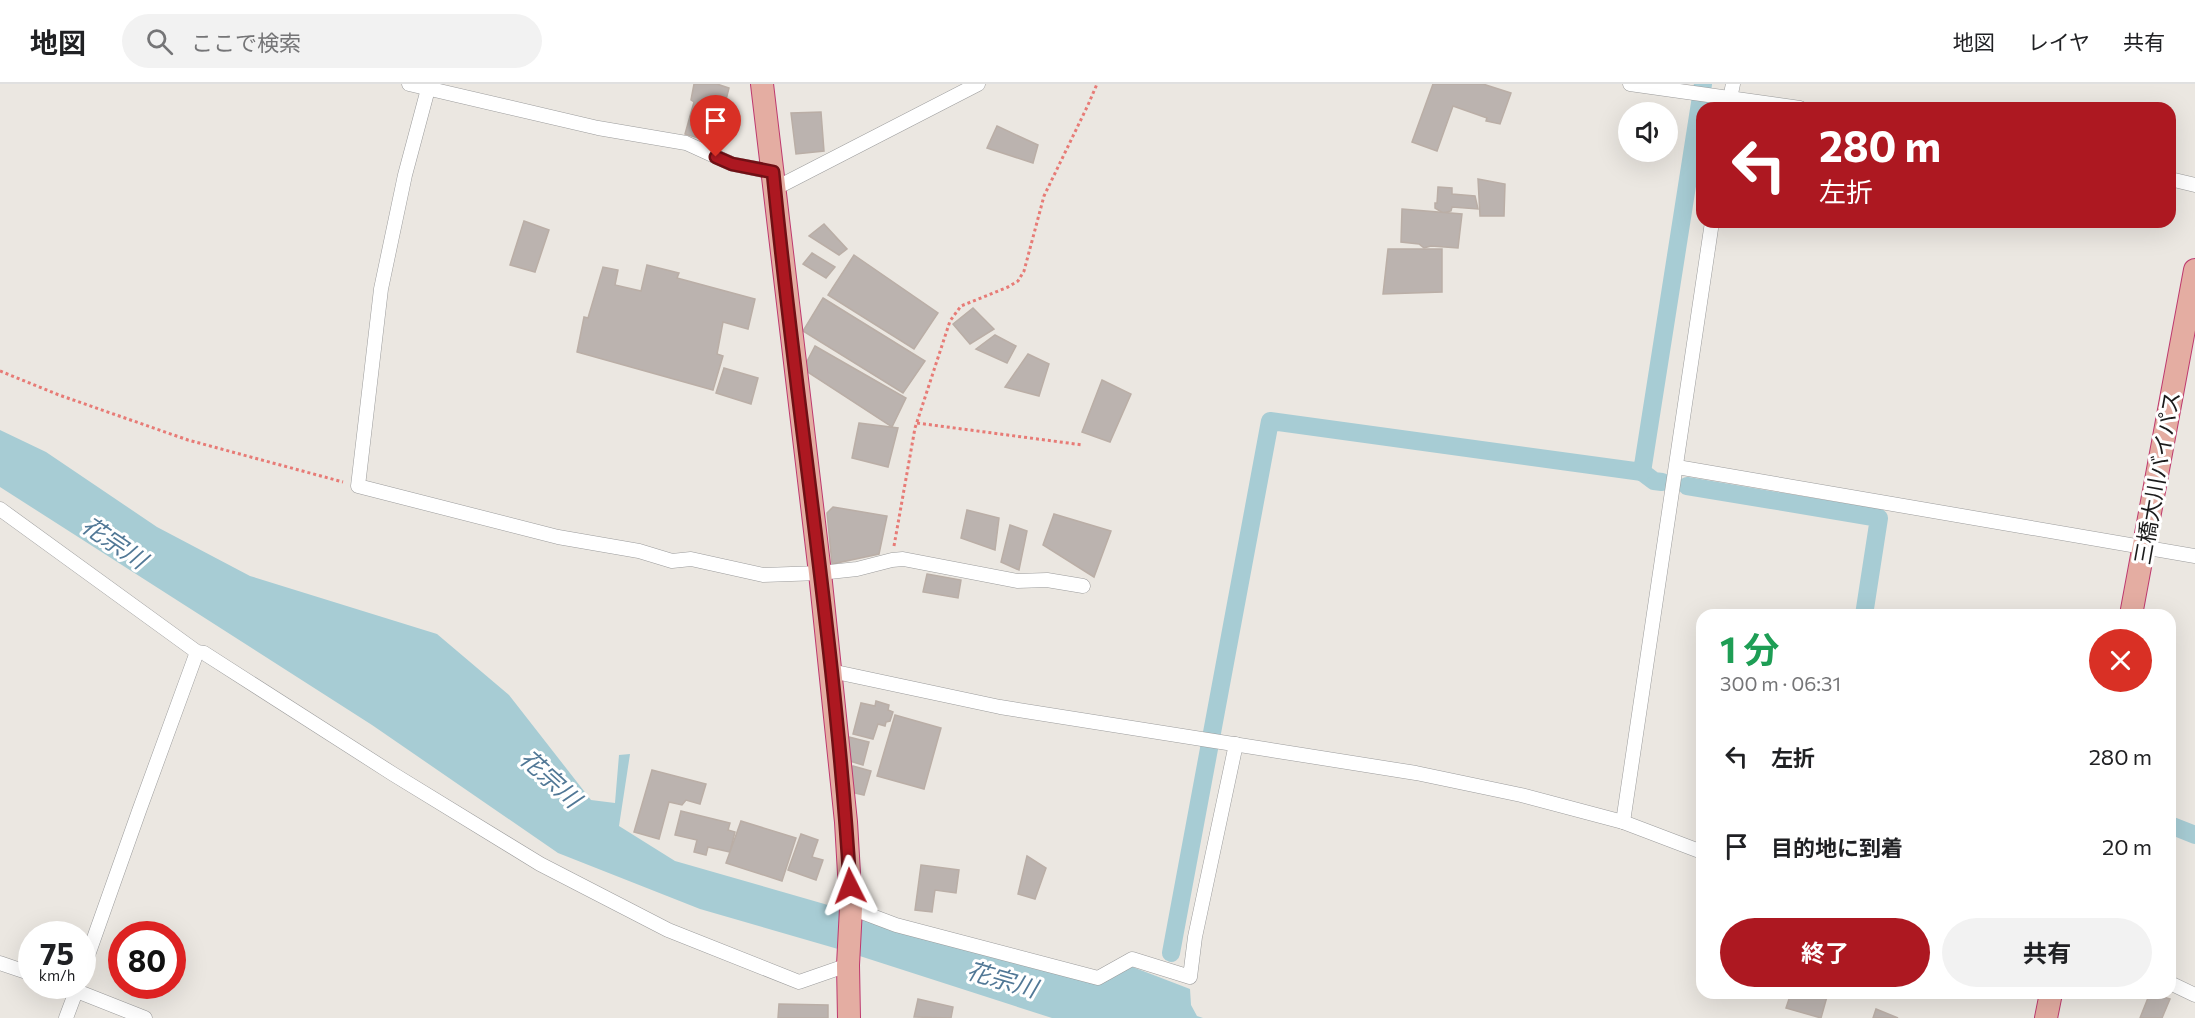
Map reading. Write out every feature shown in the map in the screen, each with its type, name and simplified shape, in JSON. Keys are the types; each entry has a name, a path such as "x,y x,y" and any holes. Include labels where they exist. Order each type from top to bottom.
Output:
{"highway":[{"path":"762,84 820,573 846,822 851,910 848,960 849,1018"},
{"name":"三橋大川バイパス","path":"2132,609 2195,270"},
{"path":"2046,1018 2050,999"}],"street":[{"path":"409,84 598,128 686,143 773,180 978,84"},
{"path":"1630,84 1762,102"},
{"path":"428,89 405,175 381,289 358,486 558,537 639,551 672,561 691,559 763,575 857,569 903,559 1017,581 1047,579 1083,586"},
{"path":"2176,181 2195,186"},
{"path":"1623,822 1711,228"},
{"path":"1677,467 2195,556"},
{"path":"0,509 197,652 204,653 383,768 540,864 668,930 799,982 848,960"},
{"path":"96,932 197,652"},
{"path":"831,671 1000,707 1416,773 1521,795 1623,822 1696,850"},
{"path":"851,910 896,925 1098,978 1132,959 1190,977 1195,937 1232,743"},
{"path":"0,963 18,969"},
{"path":"2176,986 2195,995"},
{"path":"96,997 145,1018"},
{"path":"66,1018 70,999"}],"path":[{"path":"892,560 898,515 917,423 950,321 961,306 1018,281 1024,271 1044,196 1096,84"},
{"path":"0,371 59,395 188,440 358,486"},
{"path":"917,423 1083,445"}],"water":[{"name":"花宗川","path":"0,430 46,452 157,527 250,576 437,634 509,695 591,800 615,803 619,755 630,754 619,826 675,861 1099,983 1130,966 1190,989 1191,1005 1197,1016 1203,1018 1052,1018 838,949 700,909 558,853 372,725 0,487"}],"building":[{"path":"694,84 717,84 729,88 715,143 685,134 694,102 691,100"},
{"path":"1433,84 1483,84 1511,93 1500,124 1486,121 1487,118 1453,106 1437,151 1412,142"},
{"path":"821,112 824,151 796,154 791,113"},
{"path":"997,126 1038,145 1033,163 987,148"},
{"path":"1478,179 1505,184 1504,216 1480,216"},
{"path":"1438,187 1452,188 1452,194 1475,196 1478,209 1452,207 1451,211 1443,213 1435,208"},
{"path":"1402,209 1462,214 1458,248 1431,246 1424,248 1419,244 1401,242"},
{"path":"524,221 549,230 535,272 510,265"},
{"path":"824,224 847,249 839,255 809,236"},
{"path":"1388,249 1442,249 1442,292 1383,294"},
{"path":"812,253 835,267 826,278 803,264"},
{"path":"854,255 938,313 914,349 828,295"},
{"path":"647,265 679,273 677,278 755,299 748,329 723,322 717,354 723,356 713,390 577,352 584,317 588,318 603,267 618,270 615,285 641,291"},
{"path":"823,298 925,361 903,393 803,331"},
{"path":"973,308 994,329 970,344 953,324"},
{"path":"995,335 1016,346 1007,363 976,349"},
{"path":"815,346 906,398 892,427 803,369"},
{"path":"1028,354 1049,364 1039,396 1005,387"},
{"path":"724,368 758,378 751,404 716,393"},
{"path":"1102,380 1131,394 1110,442 1082,432"},
{"path":"859,423 898,428 888,467 852,458"},
{"path":"833,507 887,516 879,554 832,564 827,513"},
{"path":"967,510 999,518 995,550 961,538"},
{"path":"1054,514 1111,531 1094,577 1043,545"},
{"path":"1010,525 1027,531 1019,570 1001,562"},
{"path":"927,574 961,580 958,598 923,592"},
{"path":"876,701 889,705 888,710 893,712 890,721 886,722 885,726 878,724 873,739 853,734 861,703 875,706"},
{"path":"895,715 941,728 924,789 877,776"},
{"path":"849,737 869,742 863,765 843,759"},
{"path":"853,766 871,771 864,795 846,791"},
{"path":"652,770 706,784 700,804 686,800 682,805 669,802 659,839 634,832"},
{"path":"681,811 730,823 728,830 735,832 730,852 708,847 706,855 694,852 697,840 675,835"},
{"path":"741,821 796,838 782,881 726,863"},
{"path":"801,834 818,840 812,857 823,860 816,880 788,870"},
{"path":"1027,856 1046,868 1035,899 1018,894"},
{"path":"921,865 959,870 956,893 935,890 932,912 915,910"},
{"path":"918,999 953,1007 951,1018 914,1017"},
{"path":"1789,999 1826,999 1821,1018 1786,1008"},
{"path":"2148,999 2170,999 2162,1018 2140,1018"},
{"path":"779,1004 828,1005 828,1018 778,1018"},
{"path":"1876,1009 1898,1018 1873,1018"}],"waterway":[{"path":"1700,102 1703,84"},
{"path":"1171,953 1270,421 1642,472 1696,129"},
{"path":"1642,472 1654,481 1662,482"},
{"path":"1687,486 1879,518 1865,609"},
{"path":"2176,827 2195,835"}],"route":[{"path":"716,157 732,164 773,172 831,671 850,886"}]}
